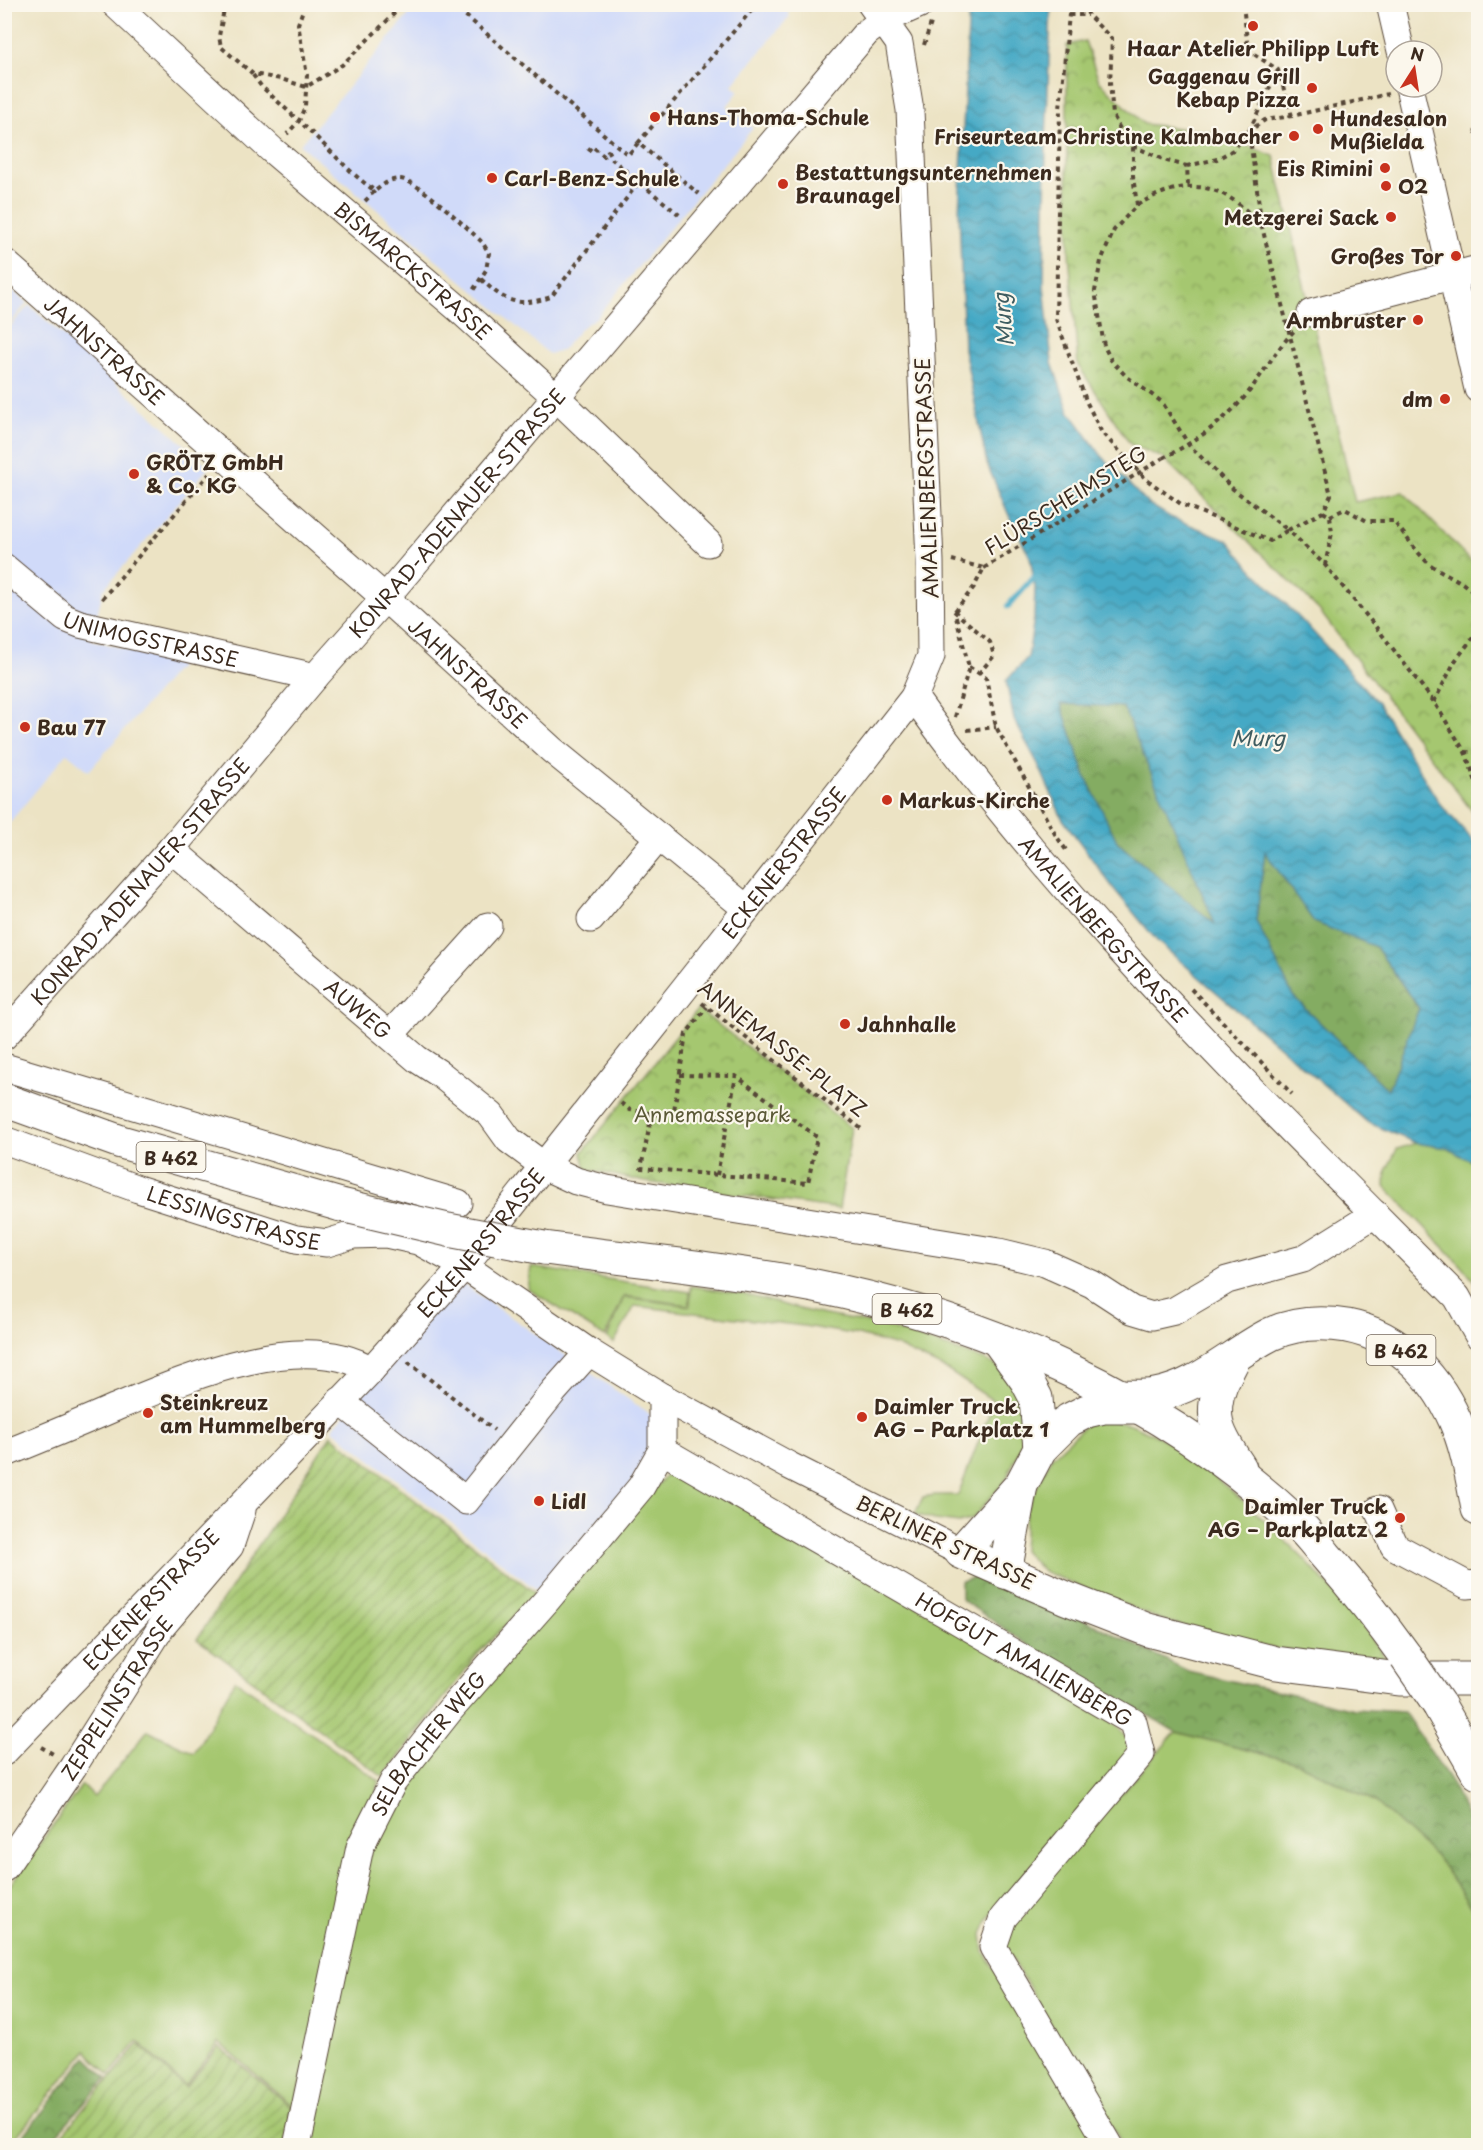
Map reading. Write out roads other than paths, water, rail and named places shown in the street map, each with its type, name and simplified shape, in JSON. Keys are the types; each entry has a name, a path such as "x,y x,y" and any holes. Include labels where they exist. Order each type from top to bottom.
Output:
{"main road":[{"name":"B 462","path":"4,1100 121,1142 341,1205 448,1230 544,1248 814,1286 876,1300 997,1339 1078,1375 1128,1402 1210,1453 1248,1480 1298,1524 1375,1614 1439,1705 1479,1773"},
{"name":"B 462","path":"961,1552 1021,1485 1040,1449 1069,1420 1087,1411 1171,1391 1234,1358 1273,1333 1304,1324 1332,1324 1364,1329 1390,1341 1423,1368 1444,1399 1459,1430 1479,1509"},
{"path":"997,1339 1036,1398 1040,1449"},
{"name":"B 462","path":"1234,1358 1219,1390 1215,1421 1224,1444 1248,1480"},
{"name":"B 462","path":"1005,1572 1021,1485"},
{"name":"BERLINER STRASSE","path":"961,1552 1148,1630 1276,1663 1399,1679 1479,1679"}],"street":[{"name":"BISMARCKSTRASSE","path":"115,4 272,150 460,310 556,397 708,543"},
{"name":"KONRAD-ADENAUER-STRASSE","path":"4,1036 171,849 315,677 385,598 866,33 877,13 920,4"},
{"path":"1390,4 1398,39"},
{"name":"AMALIENBERGSTRASSE","path":"877,13 899,43 910,110 930,561 931,656 914,696 1059,882 1178,1012 1457,1297 1479,1335"},
{"path":"1412,99 1466,272 1479,389"},
{"name":"JAHNSTRASSE","path":"4,262 385,598 552,750 747,909"},
{"path":"1311,313 1466,272"},
{"name":"UNIMOGSTRASSE","path":"4,567 65,618 80,624 315,677"},
{"name":"ECKENERSTRASSE","path":"13,1743 371,1370 464,1266 914,696"},
{"path":"591,919 659,837"},
{"name":"AUWEG","path":"171,849 417,1059 440,1074 491,1115 509,1140 544,1166 576,1181 607,1189 999,1252 1045,1263 1092,1284 1132,1310 1152,1316 1174,1311 1227,1280 1303,1259 1375,1214"},
{"path":"390,1035 488,926"},
{"path":"4,1067 458,1203"},
{"name":"LESSINGSTRASSE","path":"4,1140 138,1189 296,1239 327,1243 353,1235 386,1234 418,1241 464,1266"},
{"name":"BERLINER STRASSE","path":"464,1266 589,1352 662,1396 788,1465 961,1552"},
{"path":"340,1401 466,1501 589,1352"},
{"path":"4,1454 191,1377 244,1362 295,1355 334,1355 358,1362 371,1370"},
{"name":"SELBACHER WEG","path":"297,2145 360,1847 393,1782 450,1710 547,1600 641,1487 662,1450 662,1396"},
{"name":"HOFGUT AMALIENBERG","path":"662,1450 1132,1722 1141,1754 1003,1918 993,1947 1110,2145"},
{"name":"ZEPPELINSTRASSE","path":"4,1868 73,1767 162,1626 230,1546 246,1500"},
{"path":"1378,1510 1394,1546 1467,1585 1479,1584"}],"water":[{"name":"Murg","path":"969,5 1051,5 1044,285 1052,363 1069,411 1101,455 1147,503 1170,517 1228,540 1249,566 1378,703 1440,804 1478,846 1478,1165 1447,1148 1416,1143 1367,1122 1157,941 1114,889 1062,818 1038,764 1014,720 1006,681 1028,657 1034,618 1035,587 1030,557 987,464 964,349 959,212","holes":["1061,704 1123,707 1215,924 1118,843 1085,775","1265,852 1314,922 1376,947 1419,1008 1388,1090 1293,996 1256,921"]}],"waterway":[{"path":"1008,606 1038,573"}],"place":[{"name":"Haar Atelier Philipp Luft","path":"1253,26"},
{"name":"Gaggenau Grill Kebap Pizza","path":"1312,88"},
{"name":"Hans-Thoma-Schule","path":"655,117"},
{"name":"Hundesalon Mußielda","path":"1318,129"},
{"name":"Friseurteam Christine Kalmbacher","path":"1294,136"},
{"name":"Eis Rimini","path":"1385,168"},
{"name":"Carl-Benz-Schule","path":"492,178"},
{"name":"Bestattungsunternehmen Braunagel","path":"783,184"},
{"name":"O2","path":"1386,186"},
{"name":"Metzgerei Sack","path":"1391,217"},
{"name":"Großes Tor","path":"1456,256"},
{"name":"Armbruster","path":"1418,320"},
{"name":"dm","path":"1445,399"},
{"name":"GRÖTZ GmbH & Co. KG","path":"134,474"},
{"name":"Bau 77","path":"25,727"},
{"name":"Markus-Kirche","path":"887,800"},
{"name":"Jahnhalle","path":"845,1024"},
{"name":"Steinkreuz am Hummelberg","path":"148,1413"},
{"name":"Daimler Truck AG − Parkplatz 1","path":"862,1417"},
{"name":"Lidl","path":"539,1501"},
{"name":"Daimler Truck AG − Parkplatz 2","path":"1400,1518"}],"park label":[{"name":"Annemassepark","path":"712,1114"}]}
